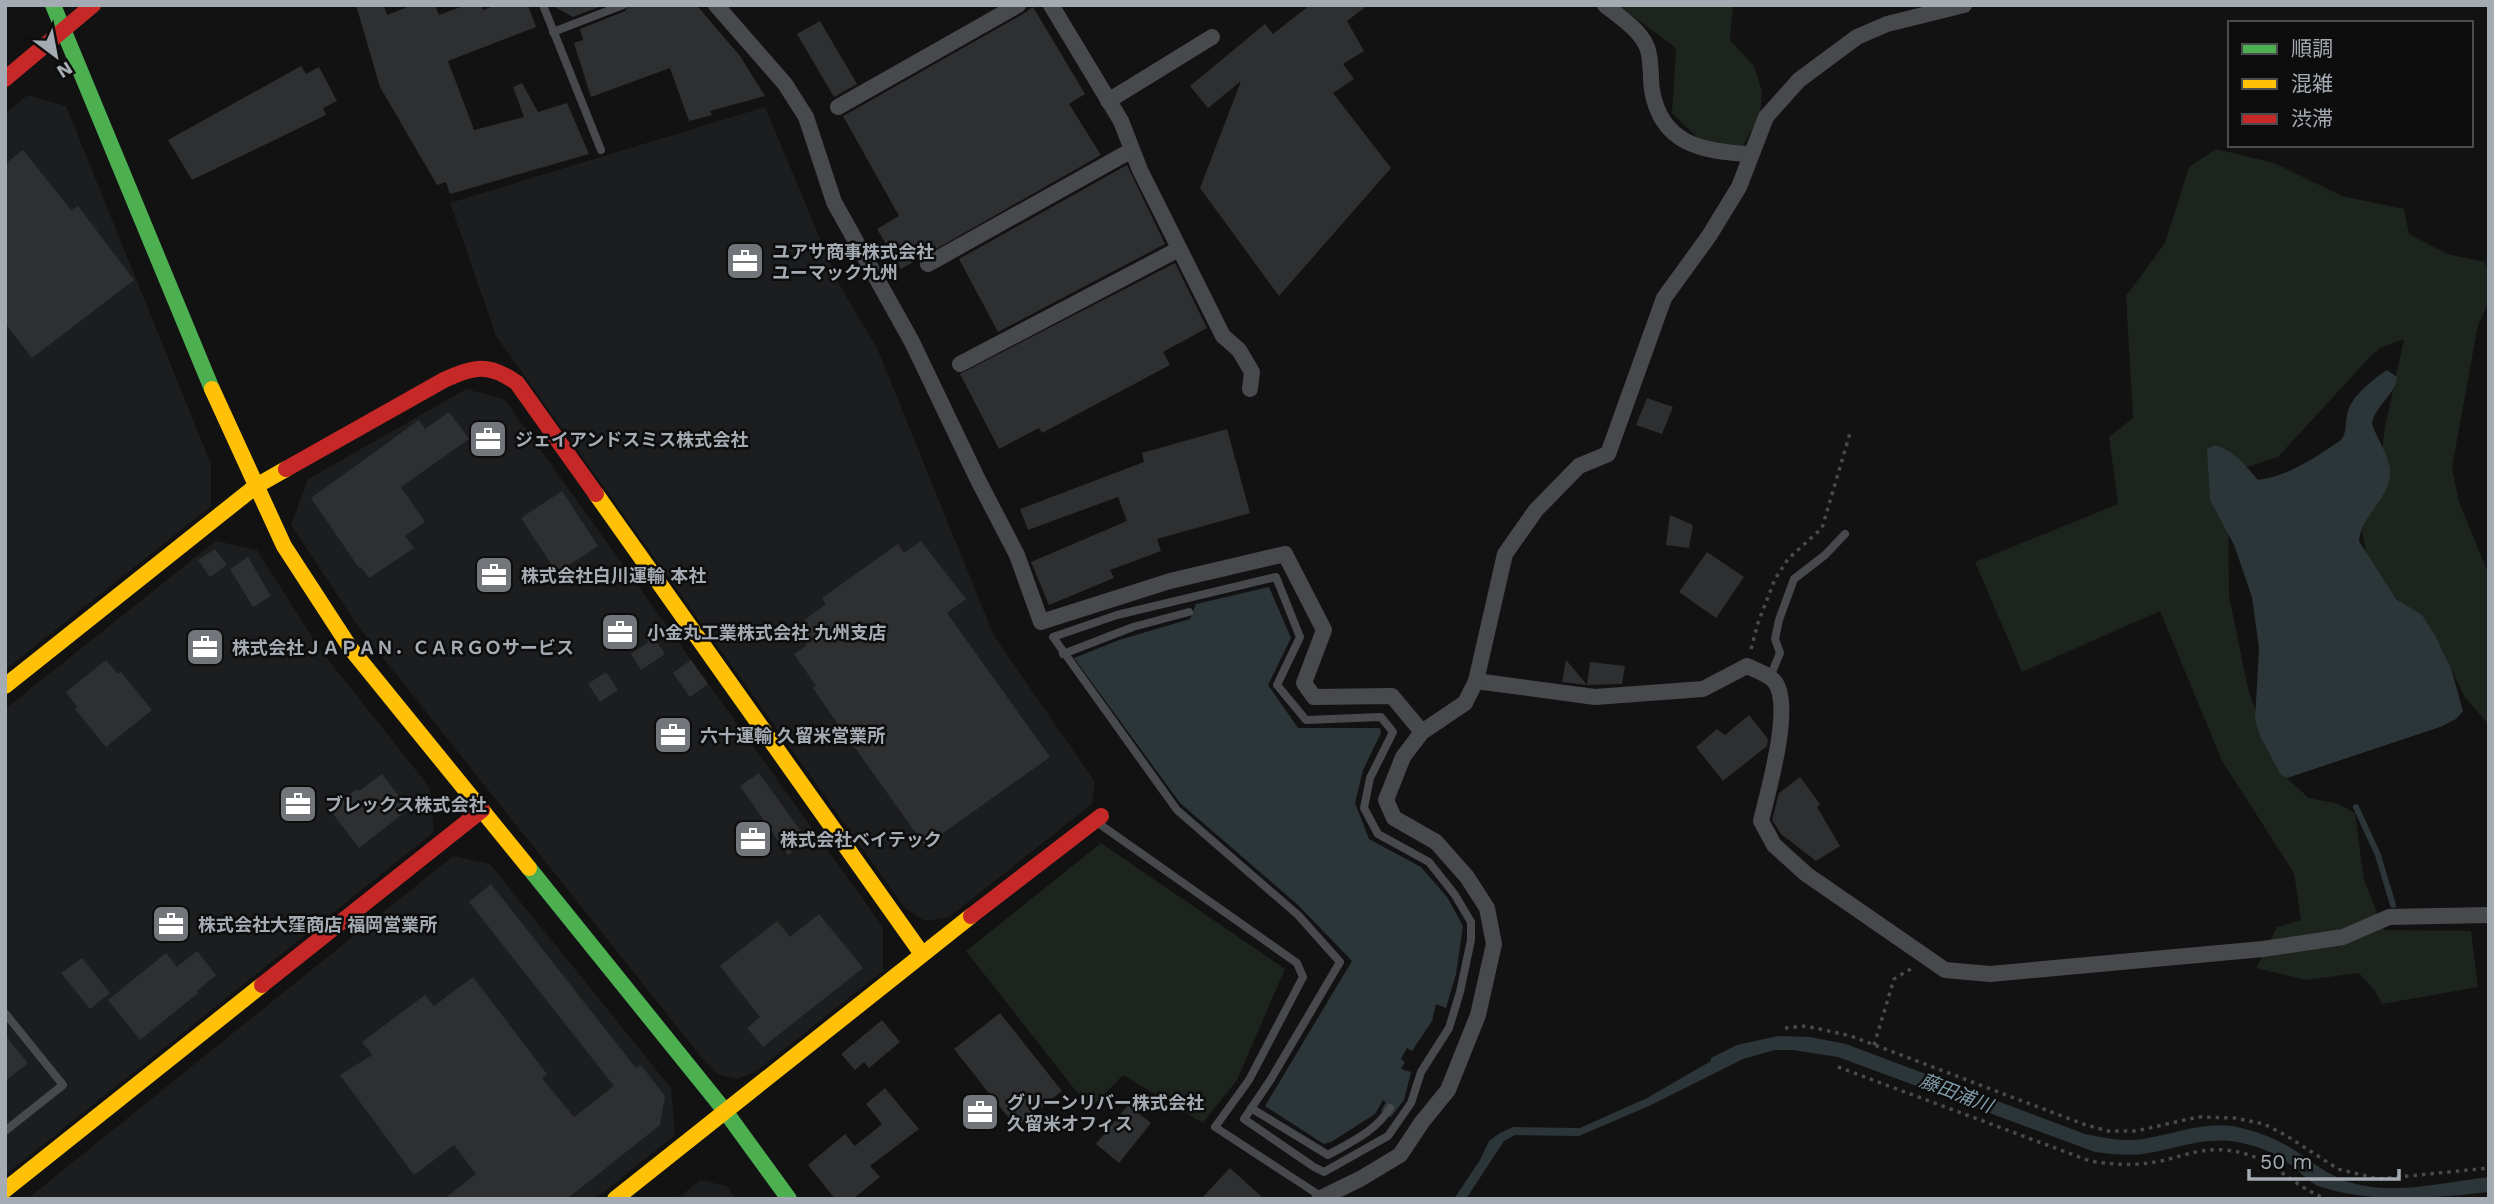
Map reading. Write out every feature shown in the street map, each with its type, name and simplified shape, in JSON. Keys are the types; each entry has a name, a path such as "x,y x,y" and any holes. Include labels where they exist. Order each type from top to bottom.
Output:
{"street":[{"path":"53,5 62,32 284,546 351,649 725,1111 789,1199"},
{"path":"5,79 93,5"},
{"path":"716,5 785,84 806,117 834,202 912,342 1017,555 1041,622 1170,580 1285,554 1324,630 1304,683 1314,697 1392,696 1422,732"},
{"path":"838,107 1018,5"},
{"path":"1051,5 1121,121 1132,150 1223,336 1240,350 1252,372 1250,389"},
{"path":"1605,5 1630,25 1647,48 1652,93 1662,118 1676,136 1699,149 1751,154"},
{"path":"1320,1198 1360,1179 1400,1155 1448,1090 1478,1016 1494,944 1487,908 1467,877 1436,842 1394,818 1386,800 1403,757 1422,732 1465,703 1476,681 1505,554 1536,510 1579,466 1608,454 1664,298 1709,236 1739,187 1766,117 1799,80 1857,37 1887,24 1964,5"},
{"path":"1108,101 1212,37"},
{"path":"928,264 1132,150"},
{"path":"961,364 1179,249"},
{"path":"5,686 256,486 462,371 485,366 503,372 517,383 922,954"},
{"path":"1476,681 1595,697 1703,690 1747,666 1770,677 1782,696 1778,749 1761,821 1774,845 1806,874 1945,970 1990,974 2263,949 2343,937 2389,916 2489,915"},
{"path":"5,1190 482,810"},
{"path":"615,1199 922,954 1098,818"}],"lane":[{"path":"542,5 601,150"},
{"path":"553,32 623,5"},
{"path":"1770,677 1780,653 1775,639 1779,620 1794,579 1825,555 1845,534"},
{"path":"1276,577 1300,637 1277,685 1306,720 1381,717 1393,732 1370,778 1364,808 1378,834 1429,862 1455,895 1471,922 1471,940 1449,1028 1421,1072 1411,1103 1388,1136 1324,1172 1244,1119 1340,962 1298,915 1177,810 1063,653 1053,637 1117,615 1276,577"},
{"path":"1063,653 1133,627 1188,612"},
{"path":"1098,818 1297,963 1303,977 1249,1080 1215,1127 1320,1198"},
{"path":"5,1013 63,1085 5,1131"},
{"path":"1251,1108 1328,1155 1371,1130 1390,1108"}],"path":[{"path":"1747,666 1758,623 1775,579 1788,559 1822,528 1851,430"},
{"path":"1874,1045 1894,979 1926,957"},
{"path":"1785,1027 1806,1026 1852,1036 2108,1132 2136,1131 2198,1116 2235,1118 2264,1124 2339,1169 2355,1175 2378,1179 2398,1178 2489,1168"},
{"path":"1838,1067 2090,1161 2122,1166 2160,1161 2197,1151 2224,1150 2255,1156 2327,1199"}],"shaded area":[{"path":"1618,5 1733,5 1730,40 1754,66 1762,91 1760,116 1742,147 1704,144 1672,113 1676,48"},
{"path":"28,95 66,106 211,464 211,506 5,670 5,113"},
{"path":"765,107 840,286 877,348 994,636 1095,782 1092,804 949,917 925,921 904,907 496,336 450,203"},
{"path":"2216,149 2274,163 2342,196 2404,209 2409,234 2447,254 2485,262 2488,270 2489,294 2478,325 2452,468 2459,502 2489,575 2489,725 2464,696 2441,647 2370,569 2359,519 2378,482 2385,427 2404,339 2380,348 2369,358 2278,457 2228,473 2229,596 2249,693 2278,770 2309,798 2339,804 2355,813 2364,880 2384,930 2471,931 2478,987 2382,1004 2375,991 2359,973 2305,980 2256,968 2277,927 2301,920 2294,873 2222,761 2160,611 2022,672 1975,562 2118,504 2109,437 2133,418 2126,296 2165,243 2189,167"},
{"path":"466,389 504,399 883,927 883,971 754,1073 737,1079 719,1075 702,1058 360,629 291,525 308,479"},
{"path":"216,541 257,550 319,648 430,788 434,832 5,1175 5,709"},
{"path":"1101,843 1285,969 1237,1080 1203,1123 1123,1075 1090,1109 966,951"},
{"path":"453,856 490,864 671,1088 675,1135 595,1199 31,1199 32,1195"},
{"path":"700,1180 727,1186 735,1199 677,1199"}],"water":[{"path":"2387,370 2397,377 2396,383 2372,423 2389,462 2390,475 2385,492 2364,524 2359,541 2396,599 2422,615 2435,635 2451,668 2463,711 2456,719 2440,727 2287,778 2281,775 2260,736 2255,720 2259,648 2252,597 2234,545 2210,500 2207,449 2215,445 2228,451 2258,480 2291,470 2340,441 2345,432 2352,402"},
{"path":"1269,587 1291,638 1268,685 1298,728 1380,728 1381,733 1363,770 1355,803 1369,839 1421,867 1447,897 1463,926 1456,974 1446,1008 1436,1004 1432,1021 1412,1051 1407,1048 1401,1059 1405,1062 1401,1069 1411,1072 1404,1100 1391,1117 1381,1111 1386,1102 1383,1100 1375,1114 1324,1144 1265,1106 1352,961 1298,905 1180,803 1074,658 1119,640 1190,619 1196,604"},
{"name":"藤田浦川","path":"1778,1036 1810,1037 1846,1044 2085,1134 2132,1140 2200,1127 2232,1126 2277,1140 2332,1175 2363,1186 2417,1187 2489,1177 2489,1192 2401,1198 2335,1191 2316,1185 2266,1150 2225,1141 2201,1142 2137,1155 2095,1152 1838,1057 1775,1050 1743,1059 1649,1106 1579,1136 1515,1135 1504,1141 1466,1199 1454,1199 1480,1160 1489,1141 1500,1133 1513,1127 1580,1128 1647,1098 1737,1045"}],"building":[{"path":"356,5 384,5 387,15 413,5 435,5 439,15 466,5 481,5 483,10 496,5 528,5 536,27 448,61 474,130 524,117 513,87 522,83 538,112 567,103 589,154 450,194 446,182 437,185 380,87"},
{"path":"551,5 604,5 573,17"},
{"path":"629,5 694,5 699,8 740,56 765,96 710,111 712,115 689,121 670,68 591,97 574,43 583,40 580,29 625,11"},
{"path":"1310,5 1368,5 1347,21 1364,51 1343,64 1354,79 1333,93 1391,168 1279,296 1200,188 1241,81 1208,108 1190,86 1265,24 1273,34"},
{"path":"1033,7 1085,94 1069,104 1101,155 901,269 877,229 899,216 843,116"},
{"path":"820,21 857,84 834,97 797,34"},
{"path":"301,66 306,74 319,67 337,101 323,108 326,115 192,180 168,140"},
{"path":"23,150 71,210 78,206 134,280 32,358 5,323 5,164"},
{"path":"1127,165 1165,244 998,332 959,259"},
{"path":"1175,263 1207,328 1163,352 1170,365 1042,433 1039,428 999,449 960,374"},
{"path":"1647,398 1673,407 1662,434 1636,425"},
{"path":"449,412 469,439 401,487 425,522 405,536 414,548 369,578 361,567 359,568 311,498 419,420 425,429"},
{"path":"1227,429 1250,513 1157,539 1161,551 1110,570 1114,578 1049,605 1031,562 1127,521 1118,497 1028,530 1020,509 1144,462 1142,453"},
{"path":"562,491 598,546 557,573 521,518"},
{"path":"1670,515 1693,525 1689,548 1666,545"},
{"path":"921,541 966,599 947,613 1050,757 925,846 830,713 813,688 816,686 794,654 807,645 795,627 826,604 822,598 898,544 904,553"},
{"path":"215,549 227,565 210,577 198,560"},
{"path":"1707,552 1744,577 1716,618 1679,592"},
{"path":"248,557 271,596 253,607 230,569"},
{"path":"654,638 665,654 641,670 631,654"},
{"path":"106,660 118,674 121,672 152,710 106,747 75,709 77,707 66,692"},
{"path":"691,660 708,684 690,697 673,673"},
{"path":"1566,660 1587,685 1562,682"},
{"path":"1590,662 1625,666 1622,684 1587,685"},
{"path":"606,672 618,690 600,702 588,684"},
{"path":"1749,715 1768,739 1767,746 1723,781 1696,747 1717,729 1725,735"},
{"path":"759,773 808,841 788,855 740,786"},
{"path":"382,774 409,809 359,848 330,810"},
{"path":"1800,777 1820,804 1817,807 1840,846 1816,861 1781,834 1772,820 1779,793"},
{"path":"491,884 636,1068 641,1065 665,1096 660,1125 567,1199 444,1199 476,1174 454,1145 414,1175 340,1075 372,1055 362,1042 425,995 434,1006 473,977 547,1074 542,1078 574,1117 614,1086 469,902"},
{"path":"819,914 863,968 763,1047 747,1028 760,1017 720,966 777,921 790,937"},
{"path":"197,951 216,975 140,1040 108,1000 166,953 177,967"},
{"path":"82,958 110,993 90,1009 61,973"},
{"path":"1000,1013 1062,1091 1016,1127 954,1049"},
{"path":"882,1020 900,1042 869,1068 864,1062 855,1070 841,1054"},
{"path":"5,1035 28,1063 5,1081"},
{"path":"885,1088 919,1129 870,1166 880,1177 853,1199 835,1199 808,1165 845,1134 855,1146 882,1124 866,1104"},
{"path":"1128,1105 1151,1123 1119,1163 1096,1144"},
{"path":"1230,1168 1264,1199 1201,1199"}],"waterway":[{"path":"2356,807 2378,855 2393,905"}],"traffic: fast":[{"path":"53,5 212,389"},
{"path":"529,868 725,1111 789,1199"}],"traffic: slow":[{"path":"212,389 284,546 351,649 529,868"},
{"path":"5,686 256,486 286,469"},
{"path":"596,494 922,954"},
{"path":"615,1199 971,916"},
{"path":"5,1190 262,985"}],"traffic: jam":[{"path":"5,79 93,5"},
{"path":"286,469 444,380 481,369 498,372 517,383 596,494"},
{"path":"262,985 482,810"},
{"path":"971,916 1101,816"}],"place":[{"name":"ユアサ商事株式会社 ユーマック九州","path":"745,261"},
{"name":"ジェイアンドスミス株式会社","path":"488,439"},
{"name":"株式会社白川運輸 本社","path":"494,575"},
{"name":"小金丸工業株式会社 九州支店","path":"620,632"},
{"name":"株式会社ＪＡＰＡＮ．ＣＡＲＧＯサービス","path":"205,647"},
{"name":"六十運輸 久留米営業所","path":"673,735"},
{"name":"ブレックス株式会社","path":"298,804"},
{"name":"株式会社ベイテック","path":"753,839"},
{"name":"株式会社大窪商店 福岡営業所","path":"171,924"},
{"name":"グリーンリバー株式会社 久留米オフィス","path":"980,1112"}]}
